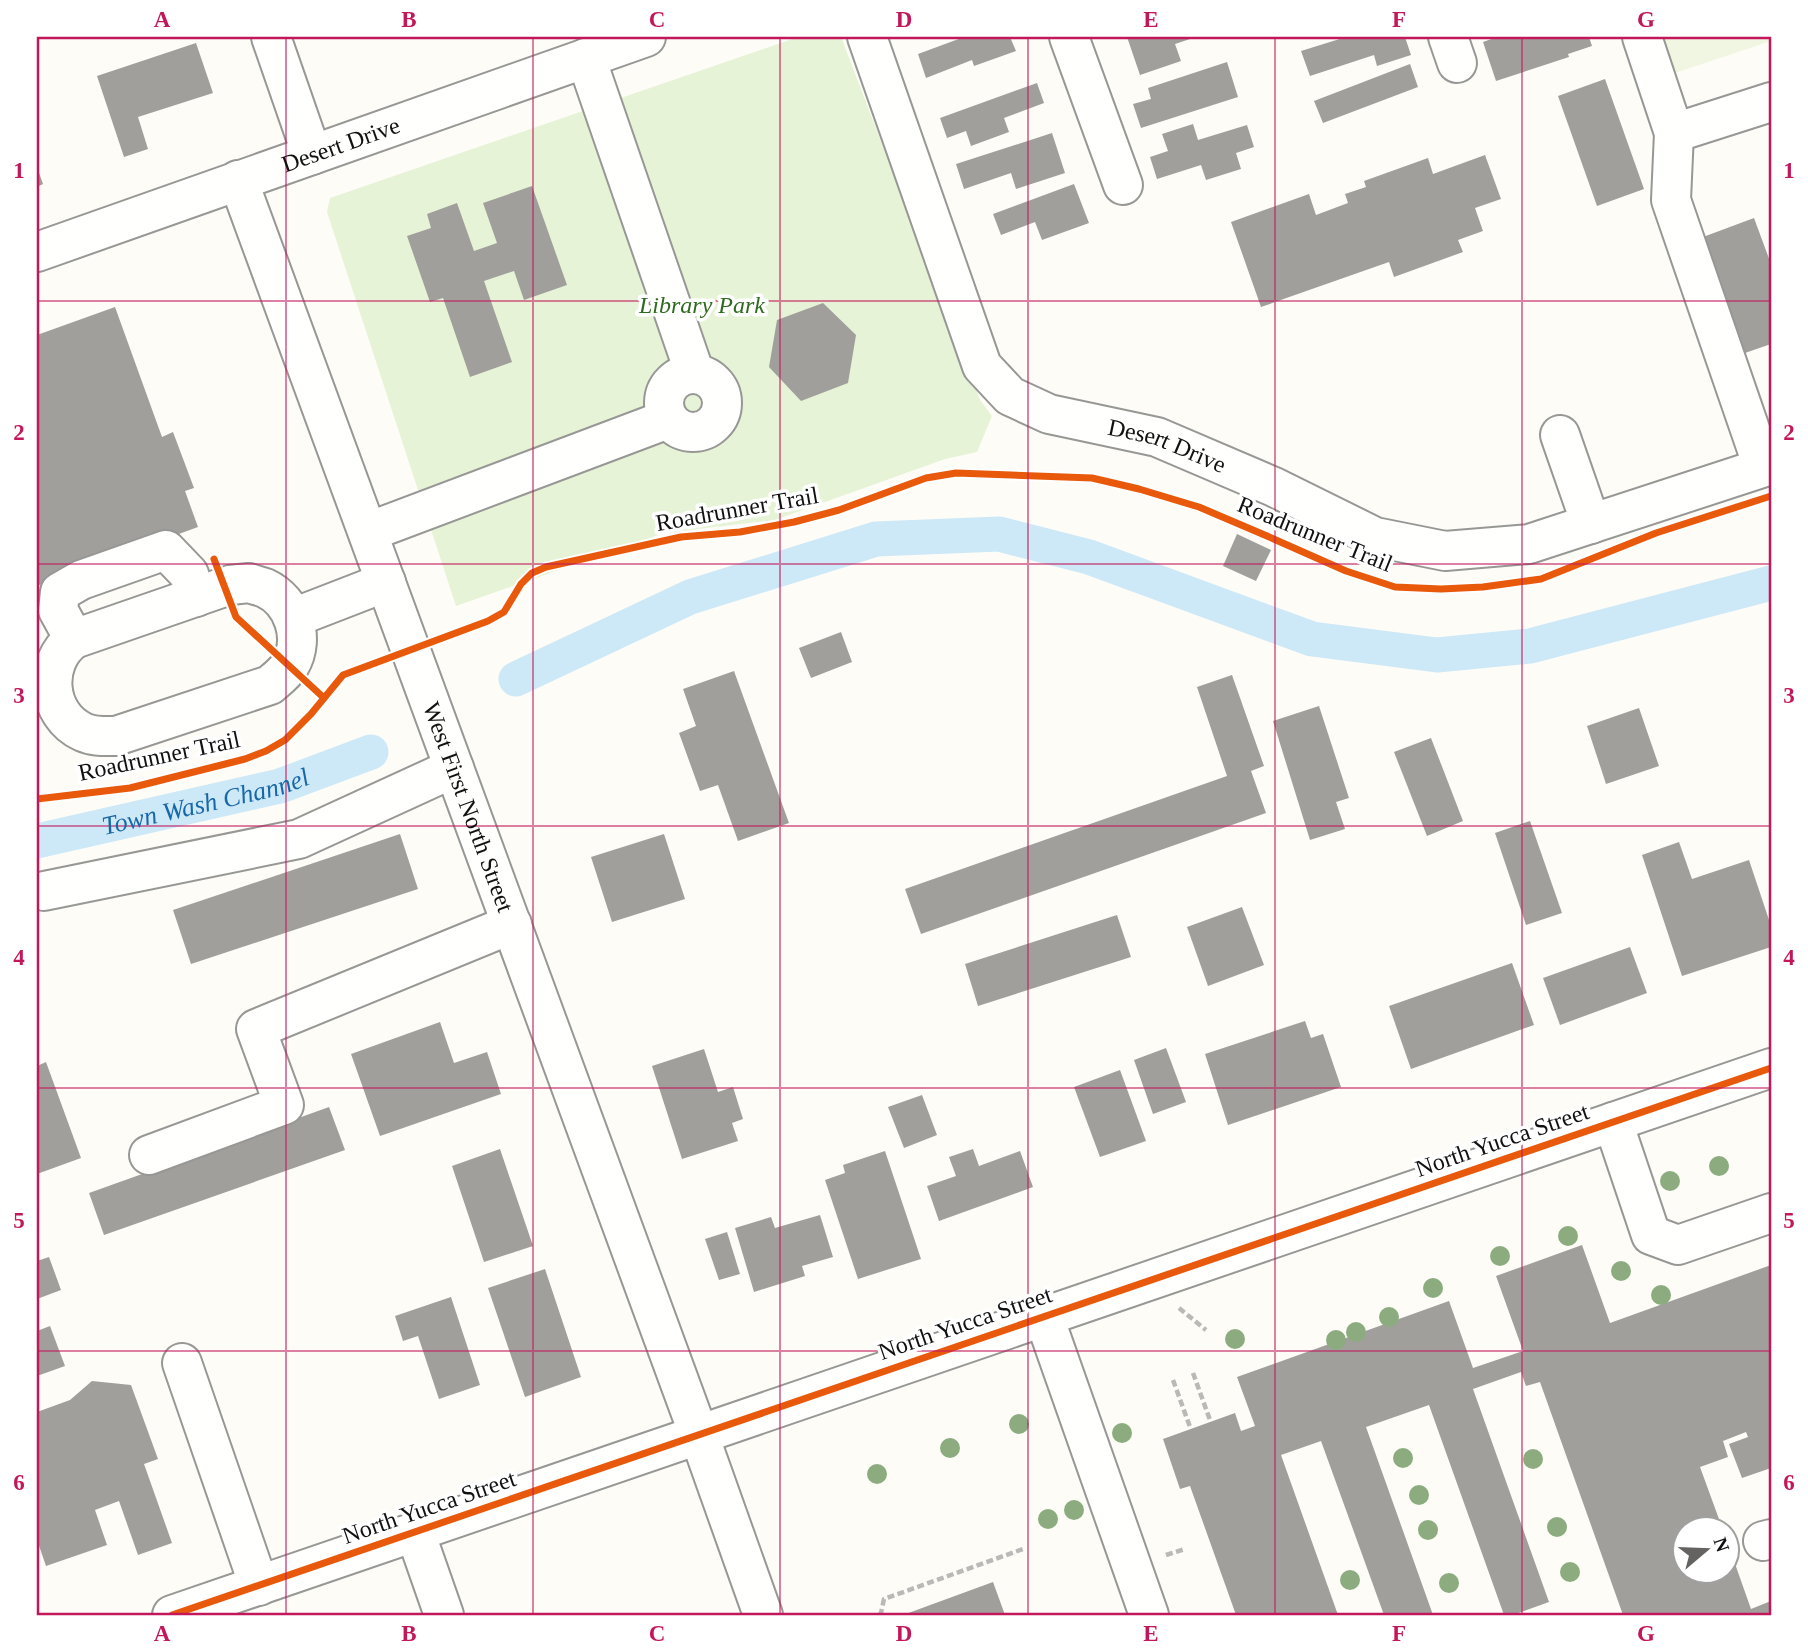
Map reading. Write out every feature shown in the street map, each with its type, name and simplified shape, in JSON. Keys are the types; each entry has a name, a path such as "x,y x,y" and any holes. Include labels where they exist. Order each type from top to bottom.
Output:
{"street":[{"path":"271,37 312,155"},
{"name":"Desert Drive","path":"37,252 646,37"},
{"name":"Desert Drive","path":"867,37 982,366 1010,396 1049,414 1157,437 1274,487 1375,537 1445,551 1529,544 1767,466"},
{"path":"1069,37 1123,185"},
{"path":"1642,37 1674,133 1671,200 1767,466"},
{"path":"368,532 668,419 664,409 667,390 681,376 695,374 586,58"},
{"path":"1674,133 1771,102"},
{"name":"West First North Street","path":"239,180 763,1615"},
{"path":"1560,435 1591,524"},
{"path":"74,639 58,610 60,592 81,580 166,550 189,574 196,597"},
{"path":"293,618 386,582"},
{"path":"249,583 265,588 279,597 293,618 297,644 290,666 270,685 116,736 97,737 81,731 68,721 57,707 52,691 52,674 57,658 74,639 230,585 249,583"},
{"path":"44,891 299,839 454,768"},
{"path":"149,1155 284,1105 256,1029 512,924"},
{"name":"North Yucca Street","path":"195,1611 415,1532 1771,1068"},
{"path":"1613,1122 1651,1234 1678,1245 1771,1213"},
{"path":"1044,1317 1149,1615"},
{"path":"182,1363 259,1586"},
{"path":"415,1532 444,1615"}],"path":[{"path":"1193,1373 1210,1420"},
{"path":"1173,1380 1190,1427"},
{"path":"879,1615 884,1599 1023,1549"}],"green space":[{"name":"Library Park","path":"798,37 841,37 980,400 992,416 977,452 945,459 775,520 664,533 456,606 327,212 330,198"},
{"path":"1663,37 1771,37 1771,41 1675,73"}],"building":[{"path":"964,37 1010,37 1016,51 974,66 972,60 926,78 918,54"},
{"path":"1127,37 1196,37 1175,44 1181,61 1140,75"},
{"path":"1346,37 1405,37 1411,55 1377,66 1374,55 1310,76 1301,51"},
{"path":"1497,37 1589,37 1592,46 1568,54 1569,57 1496,81 1483,42"},
{"path":"196,43 213,93 138,117 148,149 124,157 97,76"},
{"path":"1227,62 1238,97 1141,128 1133,104 1151,99 1148,88"},
{"path":"1410,64 1418,87 1323,123 1314,101"},
{"path":"1605,79 1644,189 1597,206 1558,96"},
{"path":"1037,83 1044,103 1004,118 1009,132 971,146 966,131 947,138 940,118"},
{"path":"1193,124 1198,140 1247,125 1254,147 1236,153 1241,169 1206,180 1201,165 1157,179 1150,157 1168,151 1162,134"},
{"path":"1052,133 1065,173 1016,189 1011,173 964,189 956,164"},
{"path":"1485,155 1501,199 1475,208 1483,231 1458,240 1463,252 1394,277 1389,262 1261,307 1231,222 1309,194 1316,215 1348,203 1345,194 1366,187 1364,181 1428,158 1433,174"},
{"path":"37,167 43,184 37,187"},
{"path":"1074,184 1089,223 1042,240 1035,222 1001,235 993,214"},
{"path":"532,186 567,285 524,300 514,271 484,281 512,362 470,377 443,298 430,302 407,236 431,228 427,214 457,203 474,251 497,243 483,203"},
{"path":"1754,218 1771,264 1771,344 1745,353 1703,237"},
{"path":"823,303 856,335 848,383 801,401 769,367 777,320"},
{"path":"115,307 162,437 173,432 194,488 185,491 198,527 39,585 37,335"},
{"path":"1237,534 1271,550 1256,581 1223,566"},
{"path":"841,632 852,662 811,678 799,648"},
{"path":"734,671 789,823 738,841 718,785 700,791 679,733 696,726 683,689"},
{"path":"1232,675 1264,766 1251,771 1266,813 921,934 905,889 1227,776 1197,687"},
{"path":"1319,706 1349,798 1336,802 1345,829 1310,840 1273,721"},
{"path":"1639,708 1659,766 1606,784 1587,726"},
{"path":"1431,738 1463,821 1427,836 1394,752"},
{"path":"1530,821 1562,913 1526,925 1495,833"},
{"path":"400,834 418,889 191,964 173,910"},
{"path":"664,834 685,899 612,922 591,857"},
{"path":"1679,842 1692,879 1749,860 1771,926 1771,947 1682,976 1642,855"},
{"path":"1242,907 1264,965 1208,986 1187,927"},
{"path":"1117,915 1131,957 978,1006 965,964"},
{"path":"1630,947 1647,993 1560,1025 1543,978"},
{"path":"1512,963 1534,1025 1411,1069 1389,1006"},
{"path":"1305,1021 1311,1038 1323,1034 1341,1087 1228,1125 1205,1054"},
{"path":"440,1022 454,1063 487,1052 501,1094 380,1136 351,1054"},
{"path":"1166,1048 1186,1102 1153,1114 1134,1060"},
{"path":"704,1049 718,1092 733,1087 743,1119 732,1123 738,1141 682,1159 652,1066"},
{"path":"46,1062 81,1158 37,1174 37,1066"},
{"path":"1120,1070 1146,1141 1100,1157 1074,1087"},
{"path":"922,1095 937,1135 904,1148 888,1107"},
{"path":"329,1107 345,1150 104,1235 89,1193"},
{"path":"500,1149 533,1246 484,1262 452,1166"},
{"path":"973,1149 979,1166 1020,1151 1033,1187 939,1221 927,1186 956,1176 949,1157"},
{"path":"885,1151 921,1259 858,1279 825,1180 845,1173 843,1165"},
{"path":"820,1215 833,1257 802,1266 805,1276 754,1292 735,1228 771,1217 775,1228"},
{"path":"727,1232 740,1274 719,1280 705,1239"},
{"path":"1582,1245 1610,1323 1771,1265 1771,1468 1742,1478 1729,1444 1748,1437 1746,1432 1723,1441 1728,1457 1700,1467 1718,1516 1672,1516 1672,1586 1742,1586 1742,1584 1751,1609 1771,1601 1771,1615 1623,1615 1540,1382 1526,1386 1521,1372 1473,1389 1549,1602 1513,1615 1504,1615 1429,1405 1366,1427 1433,1615 1384,1615 1321,1441 1281,1455 1338,1615 1236,1615 1190,1486 1180,1489 1163,1439 1235,1413 1241,1431 1255,1426 1237,1377 1449,1301 1473,1368 1523,1351 1496,1276"},
{"path":"49,1257 61,1290 37,1299 37,1261"},
{"path":"545,1269 581,1377 525,1397 488,1288"},
{"path":"451,1297 480,1385 439,1399 418,1336 403,1341 395,1316"},
{"path":"50,1326 65,1366 37,1376 37,1331"},
{"path":"92,1381 131,1385 158,1459 144,1464 172,1543 138,1555 119,1501 95,1510 107,1545 46,1566 37,1540 37,1412 70,1400"},
{"path":"993,1582 1005,1615 903,1615"}],"waterway":[{"path":"516,679 690,597 876,539 999,534 1089,557 1312,639 1437,655 1530,646 1771,583"},
{"name":"Town Wash Channel","path":"37,841 280,786 371,752"}],"cycle path":[{"name":"Roadrunner Trail","path":"37,799 130,788 245,759 266,751 285,740 343,675 488,621 504,612 521,584 532,573 546,567 681,537 740,532 794,522 839,510 926,478 956,473 1092,478 1199,507 1346,571 1395,587 1441,589 1483,587 1541,579 1656,533 1771,496"},
{"path":"214,559 236,617 324,698"},
{"path":"172,1615 1771,1068"}]}
